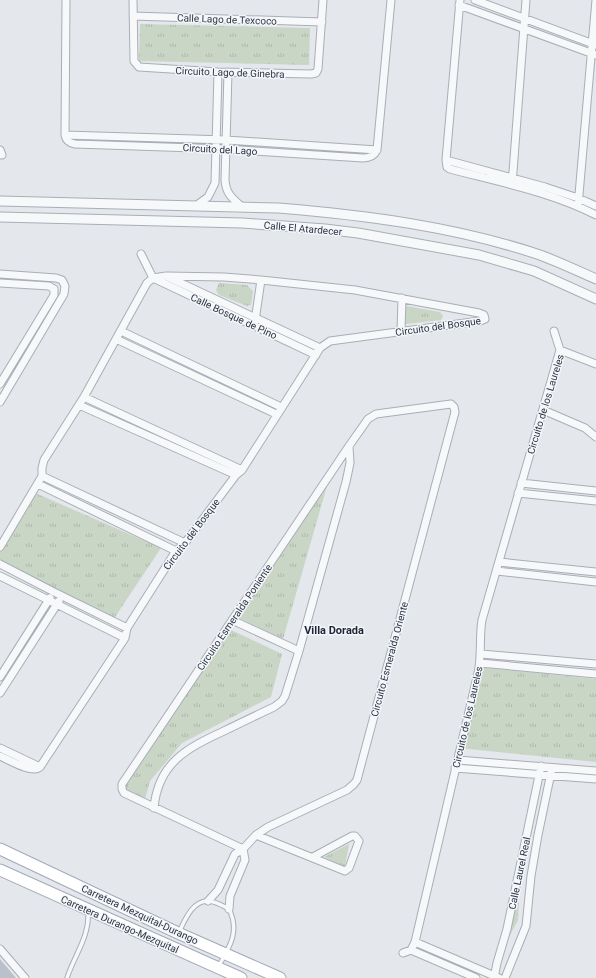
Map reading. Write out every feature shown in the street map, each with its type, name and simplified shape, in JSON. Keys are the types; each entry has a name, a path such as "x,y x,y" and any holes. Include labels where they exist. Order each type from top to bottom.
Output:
{"main road":[{"name":"Carretera Mezquital-Durango","path":"0,849 178,933 280,978"},
{"name":"Carretera Durango-Mezquital","path":"0,870 241,978"}],"street":[{"path":"65,135 66,0"},
{"name":"Circuito Lago de Ginebra","path":"133,0 134,61 136,66 142,68 218,72 316,73 318,69 324,0"},
{"path":"377,150 391,0"},
{"path":"475,0 594,45"},
{"path":"512,181 526,0"},
{"path":"578,206 594,54 596,0"},
{"path":"594,54 524,29 459,2 446,160 447,167 450,169 512,181 578,198 596,206"},
{"name":"Calle Lago de Texcoco","path":"133,16 322,22"},
{"path":"197,205 208,197 215,183 218,72"},
{"path":"228,72 225,188 228,194 242,207 242,223"},
{"name":"Circuito del Lago","path":"65,135 216,140 377,150 375,155 363,158 216,148 75,144 68,142 65,135"},
{"path":"512,181 578,206 596,215"},
{"name":"Calle El Atardecer","path":"0,201 197,205 318,211 399,222 448,231 514,247 542,256 596,279"},
{"path":"91,204 91,220"},
{"name":"Calle El Atardecer","path":"0,217 242,223 325,229 457,250 534,272 596,298"},
{"path":"396,240 399,222"},
{"path":"0,548 42,476 44,460 84,397 147,283 153,278 141,254"},
{"path":"0,274 60,278 65,286 64,294 0,402"},
{"name":"Circuito del Bosque","path":"40,766 125,638 127,628 176,551 185,543 236,475 242,470 276,414 320,348 330,341 480,322 483,321 485,317 479,313 355,290 218,276 166,276 153,278"},
{"name":"Calle Bosque de Pino","path":"166,276 320,348"},
{"name":"Calle Bosque de Pino","path":"153,278 316,355"},
{"path":"255,326 261,280"},
{"path":"0,283 48,286 54,289"},
{"path":"54,289 64,283"},
{"path":"0,384 54,295 54,289"},
{"path":"401,331 402,298"},
{"path":"121,331 281,407"},
{"path":"554,331 560,350"},
{"path":"116,339 276,414"},
{"name":"Circuito de los Laureles","path":"411,950 415,942 480,663 480,629 482,620 560,350 596,364"},
{"path":"195,376 198,368"},
{"path":"5,376 12,380"},
{"path":"84,397 242,470"},
{"name":"Circuito Esmeralda Oriente","path":"208,901 218,890 235,854 243,849 256,835 268,827 351,788 357,780 455,409 451,404 373,415"},
{"path":"79,405 236,475"},
{"path":"543,410 585,428 596,437"},
{"name":"Circuito Esmeralda Poniente","path":"154,808 124,794 122,784 349,446 368,419 373,415"},
{"path":"156,439 160,432"},
{"path":"228,909 230,896 245,860 243,849 154,808 155,793 160,781 169,767 185,751 206,739 274,707 282,701 287,692 299,651 346,482 350,463 349,446"},
{"path":"42,476 185,543"},
{"path":"521,483 596,491"},
{"path":"38,484 176,551"},
{"path":"518,493 596,501"},
{"path":"103,515 108,507"},
{"path":"499,562 596,572"},
{"path":"0,564 127,628"},
{"path":"574,579 575,570"},
{"path":"497,571 596,582"},
{"path":"0,576 125,638"},
{"path":"0,677 54,592"},
{"path":"0,693 62,596"},
{"path":"232,620 299,651"},
{"path":"481,654 596,664"},
{"path":"557,670 559,661"},
{"path":"480,663 596,674"},
{"path":"8,664 16,668"},
{"path":"0,748 40,766"},
{"path":"0,756 27,768 35,769 40,766"},
{"path":"458,760 596,771"},
{"name":"Calle Laurel Real","path":"496,977 497,963 508,929 518,875 542,766"},
{"path":"456,768 596,779"},
{"name":"Calle Laurel Real","path":"505,978 526,926 531,876 539,825 552,768"},
{"path":"256,835 343,870 348,870 359,841 355,836 352,836 313,857"},
{"path":"518,875 531,876"},
{"path":"415,942 496,977"},
{"path":"0,949 25,978"},
{"path":"403,953 411,950 476,978"}],"lane":[{"name":"Circuito Esmeralda Oriente","path":"178,933 188,912 195,906 208,901"},
{"path":"208,901 219,904 228,909 235,925 234,934 226,954 218,968"},
{"path":"67,978 87,931 89,920 88,909"}],"green space":[{"path":"140,24 310,28 309,65 139,61"},
{"path":"219,283 247,285 253,291 251,305 247,306 219,295 216,290"},
{"path":"406,306 440,312 443,316 441,320 405,324"},
{"path":"333,465 283,639 232,615"},
{"path":"33,492 161,548 113,620 0,564 0,551"},
{"path":"229,629 282,654 271,697 182,743 150,781 145,799 122,788"},
{"path":"478,667 596,679 596,762 459,748"},
{"path":"349,844 345,867 324,857"},
{"path":"514,880 520,881 518,920 496,962"}],"building":[{"path":"0,959 16,978 0,978"}],"district":[{"name":"Villa Dorada","path":"334,630"}]}
